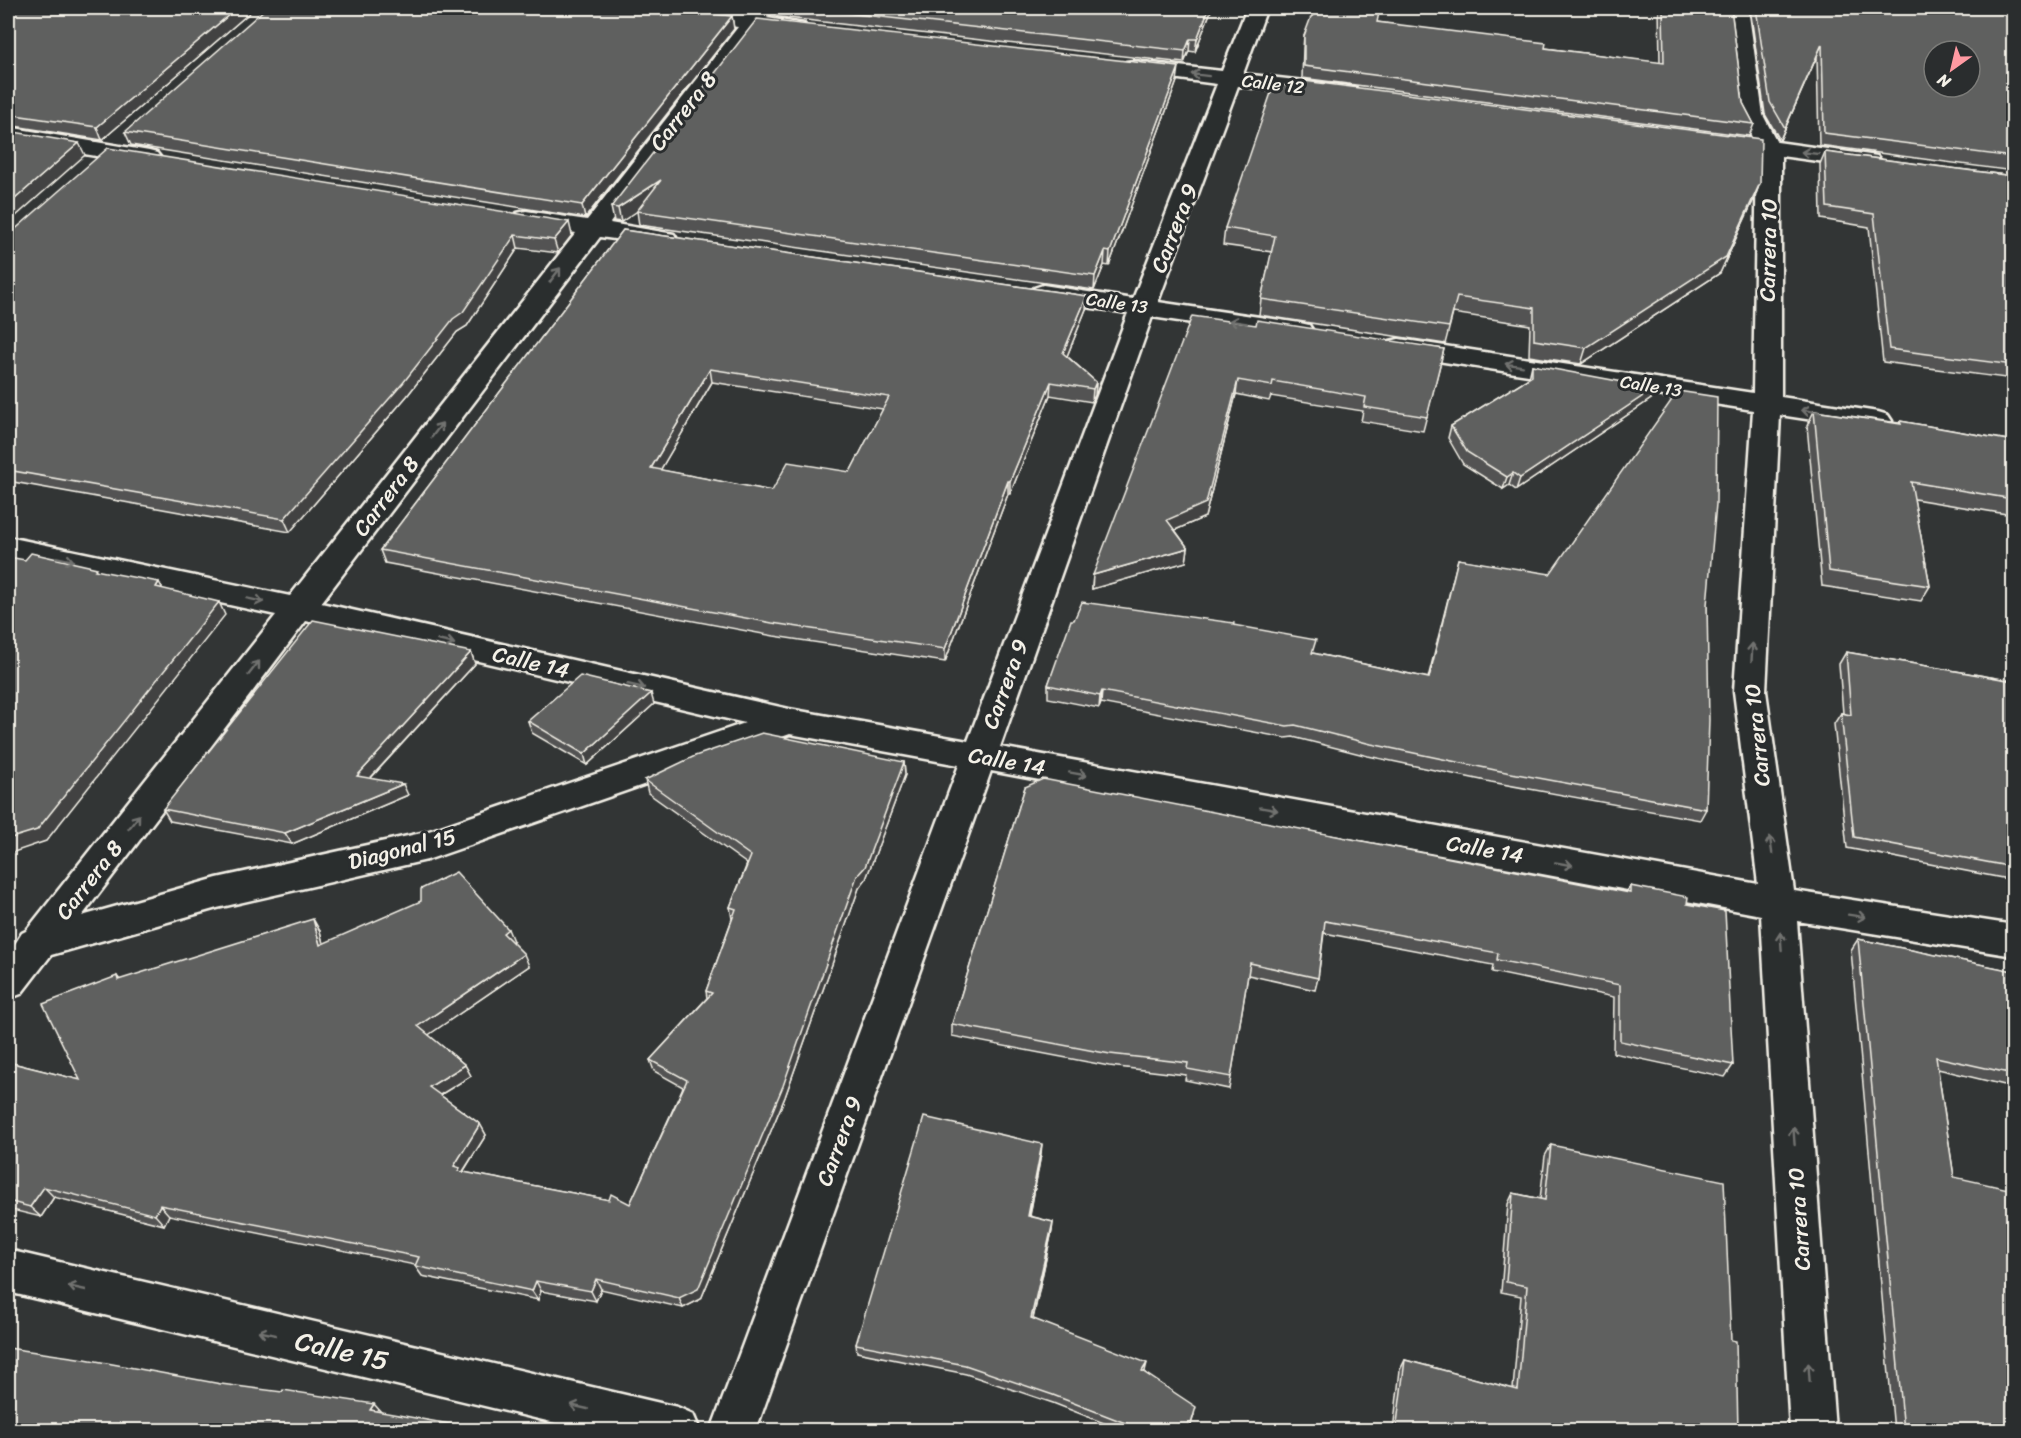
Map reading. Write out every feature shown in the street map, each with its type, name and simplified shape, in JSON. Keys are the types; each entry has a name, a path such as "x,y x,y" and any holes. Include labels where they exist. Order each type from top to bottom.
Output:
{"street":[{"path":"639,8 758,15 823,32"},
{"name":"Carrera 9","path":"734,1431 1143,307 1257,8"},
{"name":"Carrera 10","path":"1738,8 1752,115 1769,148 1767,404 1750,691 1778,903 1813,1431"},
{"name":"Carrera 8","path":"8,983 24,948 300,609 591,228 758,15"},
{"name":"Calle 12","path":"1115,65 1372,96"},
{"path":"8,134 167,161"},
{"path":"1722,142 1886,163"},
{"path":"497,213 685,242"},
{"name":"Calle 13","path":"1014,288 1320,334"},
{"name":"Calle 13","path":"1378,344 1896,424"},
{"name":"Calle 14","path":"8,547 300,609 789,721 1778,903 2013,941"},
{"name":"Diagonal 15","path":"24,948 217,892 427,846 789,721"},
{"name":"Calle 15","path":"8,1271 677,1431"}],"building":[{"path":"8,8 237,8 97,127 8,114"},
{"path":"266,8 664,8 732,16 582,205 125,132"},
{"path":"801,8 1209,8 1197,39 1190,39 1185,51"},
{"path":"1323,8 1380,8 1377,22 1546,43 1545,48 1664,63 1663,8 1731,8 1743,103 1754,124 1304,66 1304,36 1311,17"},
{"path":"1756,8 2013,8 2013,157 1824,133 1822,44 1785,128 1770,102"},
{"path":"757,19 1179,67 1110,252 1105,251 1095,276 637,211 661,180 618,208 611,207"},
{"path":"1304,81 1761,139 1760,183 1726,257 1586,348 1534,340 1534,308 1457,297 1449,327 1261,299 1275,236 1225,228 1274,84 1304,88"},
{"path":"8,131 79,143 8,205"},
{"path":"108,148 569,222 554,240 515,235 463,312 453,319 403,383 284,519 8,470 8,233 12,232"},
{"path":"1825,152 2013,176 2013,365 1889,349 1874,214 1827,207"},
{"path":"623,230 1087,296 1063,353 1096,382 1093,389 1051,382 1010,481 1008,481 945,649 772,623 380,550","holes":["710,369 889,397 850,472 788,462 772,491 651,468"]},
{"path":"1192,316 1256,325 1257,320 1444,349 1427,417 1364,407 1366,397 1273,381 1272,386 1238,380 1206,503 1167,520 1188,548 1093,575"},
{"path":"1532,365 1655,388 1520,478 1513,473 1507,477 1467,452 1451,426 1532,376"},
{"path":"1678,391 1717,397 1716,504 1707,605 1709,720 1706,809 1495,770 1371,744 1295,725 1287,726 1102,691 1100,696 1048,685 1071,620 1074,620 1082,602 1234,623 1233,625 1316,640 1312,653 1429,678 1458,559 1550,574"},
{"path":"1814,411 1901,424 1900,421 2013,441 2013,499 1911,482 1930,586 1829,571"},
{"path":"31,553 97,568 95,570 159,582 156,587 219,602 37,830 8,839 8,557 25,560"},
{"path":"313,620 471,652 357,776 403,784 285,833 163,809"},
{"path":"1846,652 2013,681 2013,867 1854,837 1841,713 1851,715"},
{"path":"580,676 651,693 584,754 528,721"},
{"path":"762,733 904,762 865,867 857,876 783,1086 698,1289 679,1298 596,1279 591,1291 536,1281 532,1291 415,1266 419,1257 160,1205 155,1215 44,1187 30,1207 8,1201 8,1062 80,1080 43,1004 117,976 118,980 313,919 320,945 421,901 421,889 456,872 508,929 503,933 524,954 418,1026 465,1065 429,1087 480,1124 454,1166 460,1168 458,1171 609,1200 611,1194 630,1204 687,1080 650,1060 712,993 706,991 736,909 730,907 751,856 645,780 695,756"},
{"path":"1043,779 1630,893 1630,886 1688,897 1687,904 1725,911 1733,1065 1620,1041 1620,985 1497,960 1498,953 1325,921 1318,978 1250,963 1231,1077 1187,1069 1188,1063 1110,1054 952,1024 1025,787"},
{"path":"1858,939 2013,971 2013,1074 1936,1057 1954,1177 2013,1190 2013,1431 1904,1431"},
{"path":"924,1117 1042,1144 1028,1216 1053,1222 1031,1318 1147,1363 1142,1371 1196,1407 1189,1431 1146,1431 1053,1395 965,1365 856,1344"},
{"path":"1551,1145 1724,1181 1731,1340 1736,1341 1738,1431 1396,1431 1405,1360 1518,1390 1527,1286 1506,1282 1513,1193 1545,1200"},
{"path":"8,1348 85,1359 221,1384 282,1392 283,1390 374,1404 370,1410 489,1431 8,1431"}]}
